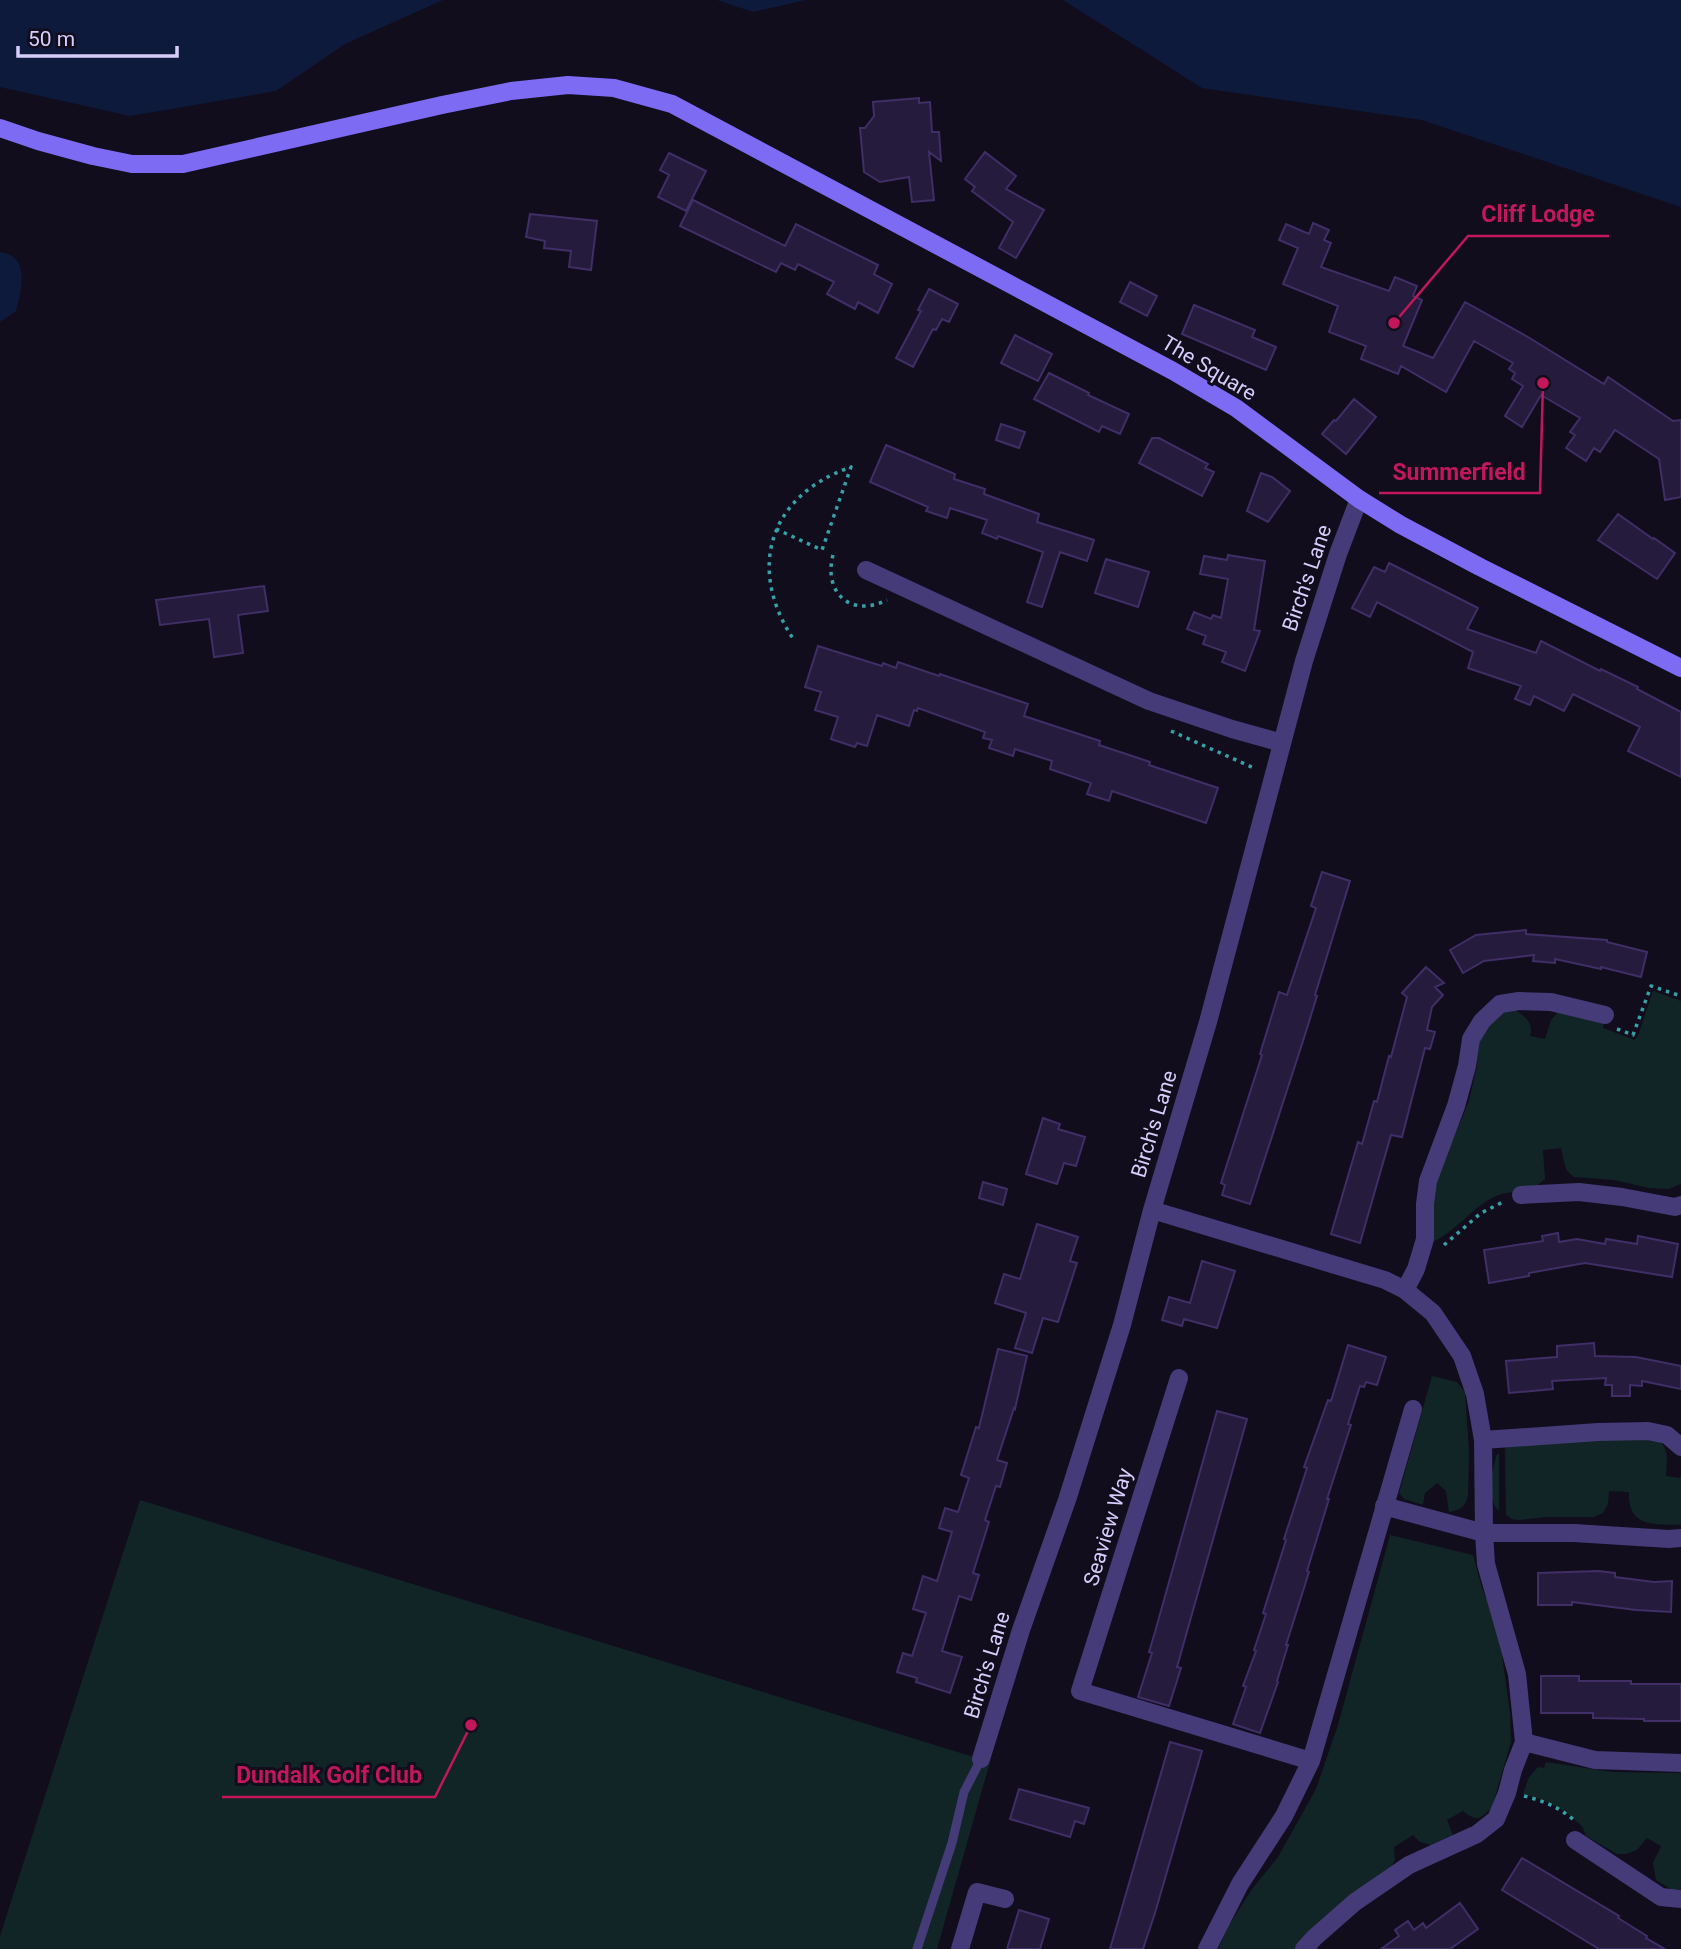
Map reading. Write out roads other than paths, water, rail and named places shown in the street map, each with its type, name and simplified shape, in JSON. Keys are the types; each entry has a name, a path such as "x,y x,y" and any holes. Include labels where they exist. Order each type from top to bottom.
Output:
{"main road":[{"name":"The Square","path":"0,128 106,159 132,164 183,164 442,105 568,85 614,88 672,104 1173,371 1236,408 1359,499 1401,525 1681,668"}],"street":[{"name":"Birch's Lane","path":"981,1759 1122,1325 1152,1210 1208,1022 1308,649 1338,554 1359,499"},
{"path":"866,570 1149,701 1224,727 1282,743"},
{"path":"1405,1290 1416,1269 1425,1239 1428,1181 1456,1106 1471,1039 1482,1021 1500,1004 1519,1001 1551,1002 1605,1016"},
{"path":"1521,1195 1579,1192 1675,1207 1681,1205"},
{"path":"1152,1210 1385,1279 1405,1290 1433,1313 1462,1356 1475,1394 1483,1440 1483,1533 1486,1564 1517,1674 1524,1742 1496,1819 1477,1834 1409,1865 1356,1902 1304,1949"},
{"name":"Seaview Way","path":"1178,1378 1080,1691 1311,1761"},
{"path":"1207,1949 1240,1884 1284,1816 1311,1761 1413,1409"},
{"path":"1483,1440 1648,1431 1667,1435 1681,1447"},
{"path":"1384,1506 1483,1533 1574,1533 1681,1538"},
{"path":"1524,1742 1595,1760 1681,1763"},
{"path":"1575,1840 1661,1897 1681,1899"},
{"path":"960,1949 977,1892 1005,1899"}],"lane":[{"path":"917,1949 952,1843 964,1792 981,1759"}],"water":[{"path":"0,0 443,0 345,44 276,91 130,116 0,87"},
{"path":"717,0 806,0 753,12"},
{"path":"1063,0 1681,0 1681,207 1422,120 1202,88"},
{"path":"0,252 16,260 22,276 16,311 0,322"}],"place":[{"name":"Cliff Lodge","path":"1394,323"},
{"name":"Summerfield","path":"1543,383"},
{"name":"Dundalk Golf Club","path":"471,1725"}]}
